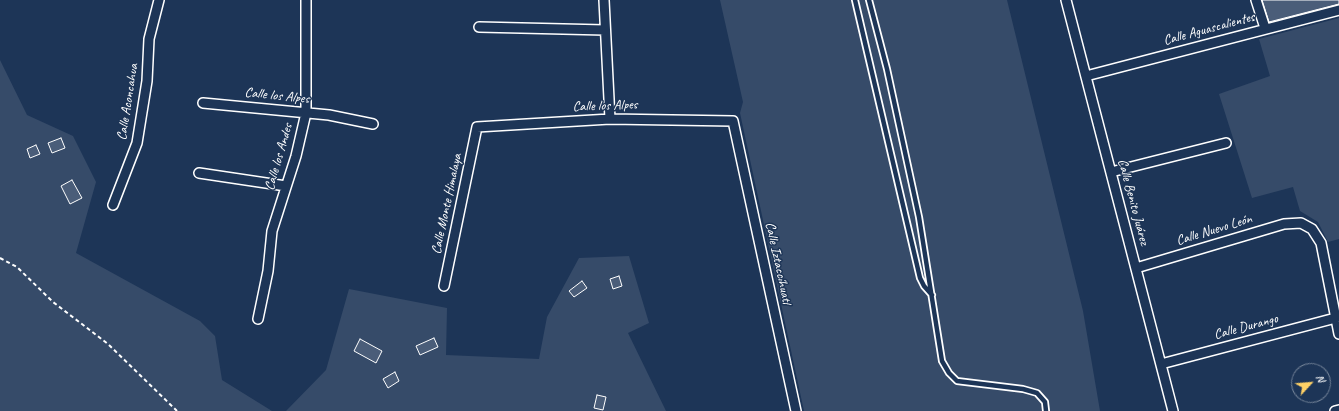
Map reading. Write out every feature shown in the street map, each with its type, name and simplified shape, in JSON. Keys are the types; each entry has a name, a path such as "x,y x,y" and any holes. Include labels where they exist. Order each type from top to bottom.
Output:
{"street":[{"name":"Calle Aconcahua","path":"113,205 137,143 147,81 149,39 158,0"},
{"name":"Calle los Andes","path":"258,319 268,271 272,231 296,156 306,113 306,0"},
{"path":"604,0 610,118"},
{"name":"Calle Benito Juárez","path":"1066,0 1173,411"},
{"path":"1256,0 1265,28"},
{"name":"Calle Aguascalientes","path":"1086,76 1265,28 1339,10"},
{"path":"479,27 605,30"},
{"name":"Calle los Alpes","path":"203,103 329,115 373,124"},
{"name":"Calle los Alpes","path":"477,127 610,118 733,122"},
{"name":"Calle Iztaccíhuatl","path":"733,122 796,411"},
{"name":"Calle Monte Himalaya","path":"444,286 477,127"},
{"path":"1111,172 1226,142"},
{"path":"199,173 286,186"},
{"name":"Calle Nuevo León","path":"1136,268 1284,224 1301,223 1312,230 1321,243 1337,317"},
{"path":"1337,317 1339,334"},
{"name":"Calle Durango","path":"1160,364 1337,317"},
{"path":"1335,411 1339,410"}],"lane":[{"path":"855,0 920,278 932,296"},
{"path":"869,0 887,69 919,217 942,361 949,373 957,381 1023,389 1037,393 1045,402 1046,411"}],"path":[{"path":"0,258 17,267 53,302 108,344 177,411"}],"shaded area":[{"path":"720,0 1007,0 1083,311 1100,411 804,411 740,113 743,102"},
{"path":"1339,18 1339,239 1328,242 1318,222 1300,211 1293,187 1252,198 1219,94 1270,76 1259,39"},
{"path":"0,60 27,115 73,136 96,182 76,253 200,321 215,336 222,380 272,411 0,411"},
{"path":"629,256 649,323 628,333 666,411 286,411 326,370 349,289 447,308 446,355 539,359 547,317 579,258"}],"building":[{"path":"1262,0 1339,0 1339,4 1269,22"},
{"path":"61,138 65,148 52,153 48,143"},
{"path":"36,145 40,154 30,158 27,149"},
{"path":"72,180 82,198 70,204 61,186"},
{"path":"619,276 622,286 613,289 610,279"},
{"path":"582,281 587,288 574,297 569,291"},
{"path":"434,338 438,347 420,355 416,346"},
{"path":"360,339 382,351 376,363 354,351"},
{"path":"395,372 399,381 388,388 383,379"},
{"path":"597,395 606,397 603,410 594,408"}]}
